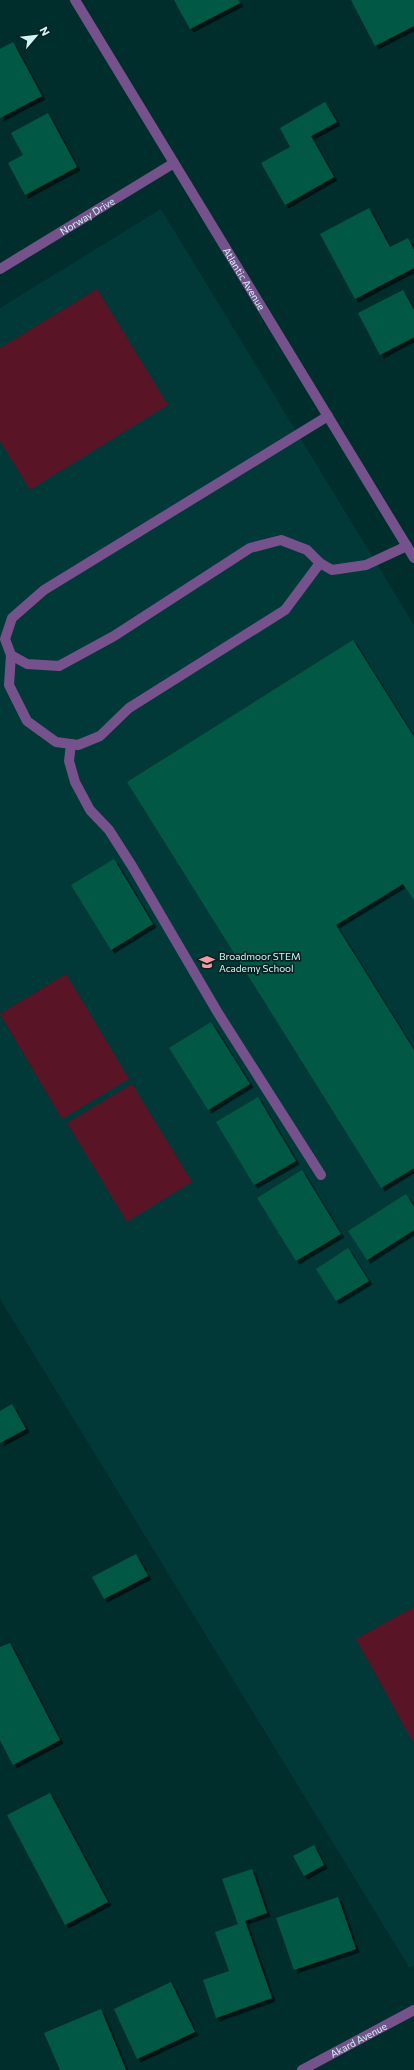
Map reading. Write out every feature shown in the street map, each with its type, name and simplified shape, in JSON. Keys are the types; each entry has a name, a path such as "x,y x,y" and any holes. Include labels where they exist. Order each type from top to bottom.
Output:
{"street":[{"name":"Atlantic Avenue","path":"75,0 414,558"},
{"name":"Norway Drive","path":"0,268 174,163"},
{"path":"320,563 285,610 129,708 100,736 78,745 56,742 26,721 9,685 10,655 5,639 12,618 44,590 328,416"},
{"path":"10,655 27,664 59,666 114,636 185,588 250,548 281,540 307,550 320,563 332,570 366,565 407,546"},
{"path":"71,744 69,761 75,782 90,810 109,830 132,866 218,1013 321,1175"},
{"name":"Akard Avenue","path":"302,2070 414,2010"}],"shaded area":[{"name":"Broadmoor STEM Academy School","path":"161,209 414,625 414,1965 409,1967 0,1299 0,308"},
{"path":"97,289 168,405 30,490 0,441 0,348"},
{"path":"66,974 129,1079 62,1119 0,1014"},
{"path":"132,1084 192,1182 127,1222 67,1123"},
{"path":"414,1607 414,1744 356,1639"}],"building":[{"path":"174,0 238,0 240,3 190,29"},
{"path":"351,0 414,0 414,26 375,46"},
{"path":"13,42 42,96 0,118 0,49"},
{"path":"325,102 337,122 311,136 334,177 285,205 261,163 290,147 280,128"},
{"path":"48,113 77,167 25,195 8,163 23,155 11,133"},
{"path":"369,208 390,247 408,238 414,250 414,268 355,299 320,234"},
{"path":"403,290 414,310 414,337 380,355 358,313"},
{"path":"353,640 414,737 414,900 403,884 336,925 414,1050 414,1168 381,1188 127,782"},
{"path":"114,859 153,924 111,950 71,885"},
{"path":"211,1022 250,1084 208,1110 169,1048"},
{"path":"258,1097 296,1161 254,1185 216,1122"},
{"path":"302,1170 341,1234 296,1261 257,1198"},
{"path":"406,1194 414,1207 414,1230 367,1260 348,1231"},
{"path":"348,1248 369,1281 336,1301 316,1269"},
{"path":"12,1404 26,1429 0,1443 0,1411"},
{"path":"136,1554 148,1576 104,1599 92,1577"},
{"path":"10,1643 60,1740 13,1765 0,1740 0,1647"},
{"path":"50,1793 108,1902 65,1925 7,1815"},
{"path":"314,1845 324,1865 304,1876 293,1856"},
{"path":"252,1869 267,1913 245,1921 272,1998 216,2018 203,1980 229,1971 215,1932 238,1924 222,1879"},
{"path":"338,1897 356,1949 294,1970 276,1918"},
{"path":"171,1982 195,2032 137,2059 114,2009"},
{"path":"101,2009 126,2070 60,2070 44,2033"}],"place":[{"name":"Broadmoor STEM Academy School","path":"207,962"}]}
